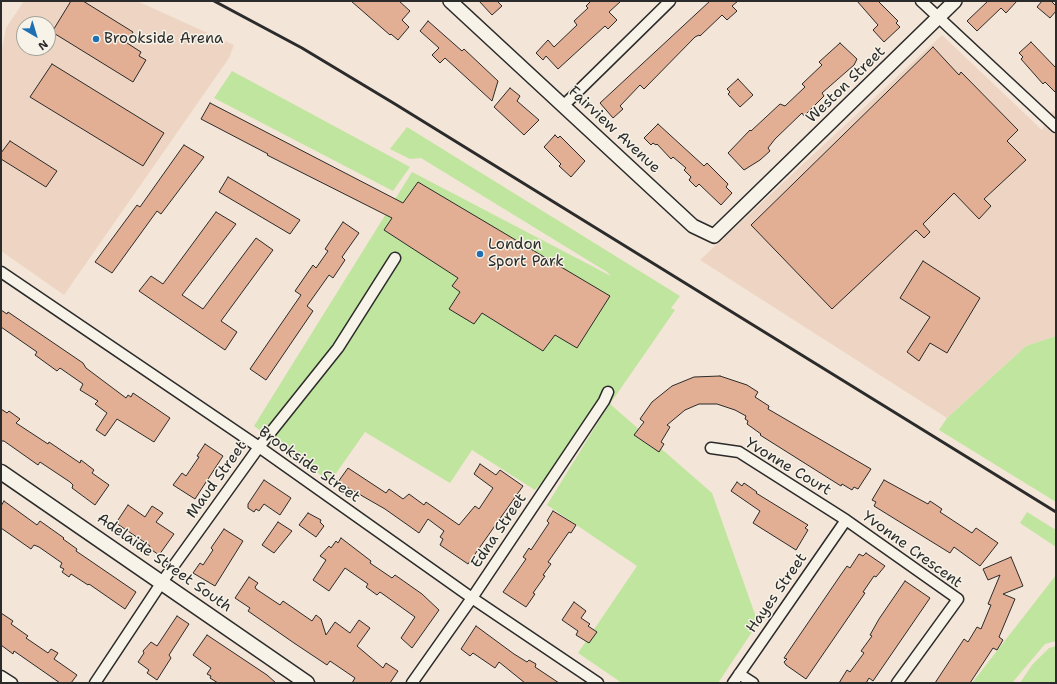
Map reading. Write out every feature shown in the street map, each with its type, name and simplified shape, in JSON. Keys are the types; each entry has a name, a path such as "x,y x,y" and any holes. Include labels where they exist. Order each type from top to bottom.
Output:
{"main road":[{"name":"Adelaide Street South","path":"1,472 307,683"}],"street":[{"name":"Fairview Avenue","path":"450,1 693,226 714,236 758,192"},
{"path":"563,106 670,1"},
{"path":"921,1 1055,126"},
{"name":"Weston Street","path":"758,192 955,1"},
{"name":"Maud Street","path":"96,683 162,582 258,447 338,348 395,258"},
{"name":"Brookside Street","path":"1,272 258,447 472,598 598,683"},
{"name":"Edna Street","path":"412,683 472,598 604,401 608,392"},
{"name":"Yvonne Court","path":"711,448 739,452 846,520"},
{"name":"Hayes Street","path":"733,683 846,520"},
{"name":"Yvonne Crescent","path":"846,520 958,599 897,683"},
{"path":"739,674 753,683"},
{"path":"1,676 12,683"}],"shaded area":[{"path":"24,1 137,1 234,45 229,58 64,295 1,251 1,54 6,28"},
{"path":"942,35 1042,130 1050,114 1056,109 1056,336 1026,346 947,418 700,260"}],"green space":[{"path":"232,71 410,167 393,191 214,98"},
{"path":"407,127 680,296 671,308 675,310 610,404 712,493 758,623 718,683 622,683 578,653 637,566 547,505 608,406 535,490 472,450 450,483 365,432 330,482 254,426 412,172 611,276 607,272 421,158 410,159 390,149"},
{"path":"1056,336 1056,502 939,430 947,418 1026,346"},
{"path":"1027,512 1056,530 1056,547 1020,523"},
{"path":"1056,575 1056,641 1045,644 1012,683 972,683"},
{"path":"1056,646 1056,683 1020,683 1032,665 1049,648"}],"building":[{"name":"Brookside Arena","path":"71,1 83,1 133,32 127,43 141,52 139,56 146,60 133,82 56,34 56,25"},
{"path":"351,1 399,1 410,11 402,20 409,27 398,40 391,34 390,35"},
{"path":"479,1 497,1 502,6 492,15"},
{"path":"591,1 621,1 609,12 617,20 608,29 605,26 558,69 546,56 543,60 536,53 548,40 554,47 577,25 574,21 588,8 586,6"},
{"path":"710,1 738,1 732,6 737,11 727,20 722,15 700,36 695,37 644,89 640,85 620,106 623,109 613,118 600,103"},
{"path":"857,1 878,1 898,21 896,23 900,27 884,42 873,30 878,25"},
{"path":"988,1 1017,1 1006,13 1001,8 977,31 967,21"},
{"path":"1042,1 1051,1 1056,6 1056,11 1050,18 1037,7"},
{"path":"428,21 462,51 464,49 498,81 492,101 445,58 440,63 432,55 439,48 420,31"},
{"path":"1031,42 1056,68 1056,93 1045,82 1043,84 1021,59 1023,57 1019,53"},
{"path":"840,43 857,59 854,65 822,93 824,96 804,116 802,113 775,139 768,148 770,151 760,160 744,170 728,153 750,130 751,131 780,104 785,106 805,87 802,84 822,65 819,62"},
{"path":"933,47 959,75 961,72 1018,130 1007,141 1026,160 984,199 991,206 979,219 954,193 923,224 930,232 924,238 916,230 832,309 751,225"},
{"path":"52,64 164,133 143,166 30,97"},
{"path":"738,79 753,95 740,107 728,94 730,92 727,89"},
{"path":"510,88 520,96 517,101 539,120 524,135 494,107"},
{"name":"London Sport Park","path":"210,103 403,203 418,182 610,296 577,348 555,335 543,351 482,313 474,324 449,309 460,292 452,286 458,278 384,230 392,218 267,155 268,154 201,119"},
{"path":"658,124 704,166 707,163 728,184 726,187 732,193 721,205 699,184 696,187 689,180 691,177 684,170 686,168 673,157 671,159 657,144 656,145 653,143 651,145 644,138"},
{"path":"555,135 558,138 560,136 585,161 571,177 559,166 561,164 544,147"},
{"path":"10,141 57,171 46,187 1,159 1,153"},
{"path":"184,145 204,157 161,214 157,211 112,273 95,262 137,205 140,207"},
{"path":"228,177 300,220 290,234 219,192"},
{"path":"216,212 236,224 182,295 203,309 256,238 273,250 221,321 237,332 225,350 139,291 151,276 163,284"},
{"path":"343,222 359,233 342,257 345,260 333,278 329,275 307,306 313,311 266,380 250,369 301,295 295,291 313,265 316,268 328,251 325,249"},
{"path":"923,261 980,298 947,353 930,343 919,361 907,352 930,317 900,298"},
{"path":"1,310 7,314 8,312 83,363 86,368 126,398 128,395 131,397 133,393 170,418 154,442 117,419 105,436 96,430 107,413 95,404 98,401 80,390 83,384 60,368 57,371 35,355 37,352 1,327"},
{"path":"720,376 747,385 758,392 755,397 769,406 768,409 871,469 858,489 854,487 852,490 842,484 841,486 760,435 761,434 747,424 748,421 745,419 746,416 735,410 717,404 699,404 685,410 667,425 670,427 661,442 664,444 659,452 634,435 644,422 640,419 652,402 672,386 694,377"},
{"path":"1,409 7,413 9,411 20,419 16,423 48,444 49,442 80,463 81,460 94,470 92,473 109,485 95,505 72,488 73,485 70,482 40,462 38,465 4,441 1,441"},
{"path":"205,444 223,456 195,499 173,485 182,473 186,476 199,457 197,456"},
{"path":"480,464 496,475 500,470 523,486 468,564 440,545 443,539 440,537 444,531 428,519 419,533 385,509 338,482 348,468 386,493 389,489 403,499 409,494 424,505 426,502 459,525 475,506 479,509 493,488 474,474"},
{"path":"264,480 291,498 280,515 264,504 259,511 256,509 254,512 248,508 248,504"},
{"path":"884,480 928,504 930,501 942,509 940,512 972,533 976,528 998,543 980,566 954,547 950,553 874,506 876,502 872,500"},
{"path":"737,482 742,486 744,483 757,492 756,493 808,525 805,528 808,530 796,550 753,523 760,511 731,491"},
{"path":"4,501 37,525 40,521 64,538 63,539 77,549 76,551 136,592 125,609 89,584 88,585 71,574 69,577 62,572 64,569 60,567 62,563 39,547 34,545 31,549 1,528 1,506"},
{"path":"128,505 145,517 152,506 163,513 156,522 174,534 159,555 149,548 150,546 116,523"},
{"path":"553,511 576,525 571,533 569,532 548,562 551,564 543,575 545,576 533,593 535,594 526,607 503,592 526,559 523,557 529,548 531,550 549,523 547,521"},
{"path":"308,513 321,520 320,522 324,526 316,537 299,525"},
{"path":"278,522 292,531 274,553 262,545"},
{"path":"224,529 243,541 215,586 193,573 200,563 203,565 213,550 211,548"},
{"path":"341,538 371,561 370,563 392,578 395,575 422,594 439,610 412,648 401,638 415,617 380,592 377,595 366,587 368,584 345,568 329,591 313,580 326,560 320,556 329,546 331,548 336,541 338,543"},
{"path":"866,553 885,566 876,577 874,576 863,592 865,593 806,679 786,665 784,662 787,659 784,658 847,566 850,568 859,554 863,556"},
{"path":"1011,557 1023,586 1003,594 1015,599 999,637 1003,640 997,650 993,648 970,683 935,683 964,639 968,642 977,627 981,629 991,605 988,604 1000,575 988,580 983,569"},
{"path":"249,577 258,583 255,587 256,589 280,605 283,601 312,621 316,615 321,619 326,635 335,622 350,633 359,620 370,628 357,646 383,668 386,663 398,671 390,683 352,683 355,678 330,661 327,665 248,611 250,608 235,598"},
{"path":"905,581 930,598 873,681 869,678 866,683 839,683 847,670 850,672 864,653 861,651 872,636 870,635 879,619"},
{"path":"574,602 586,611 581,618 590,624 588,626 597,632 589,643 576,635 578,631 562,620"},
{"path":"1,613 13,621 11,624 28,636 26,638 48,653 51,649 58,653 54,659 77,675 71,683 60,683 14,651 13,654 1,645"},
{"path":"177,616 189,624 169,655 171,658 157,680 147,673 149,670 138,662 144,653 143,651 151,642 157,646"},
{"path":"476,626 514,654 527,662 529,660 536,664 535,667 559,683 525,683 499,662 495,668 473,653 470,656 461,649"},
{"path":"207,635 267,675 276,683 218,683 210,678 211,676 207,674 211,668 193,655"}],"railway":[{"path":"214,1 302,48 395,104 1056,512"}],"place":[{"name":"Brookside Arena","path":"96,39"},
{"name":"London Sport Park","path":"480,254"}]}
